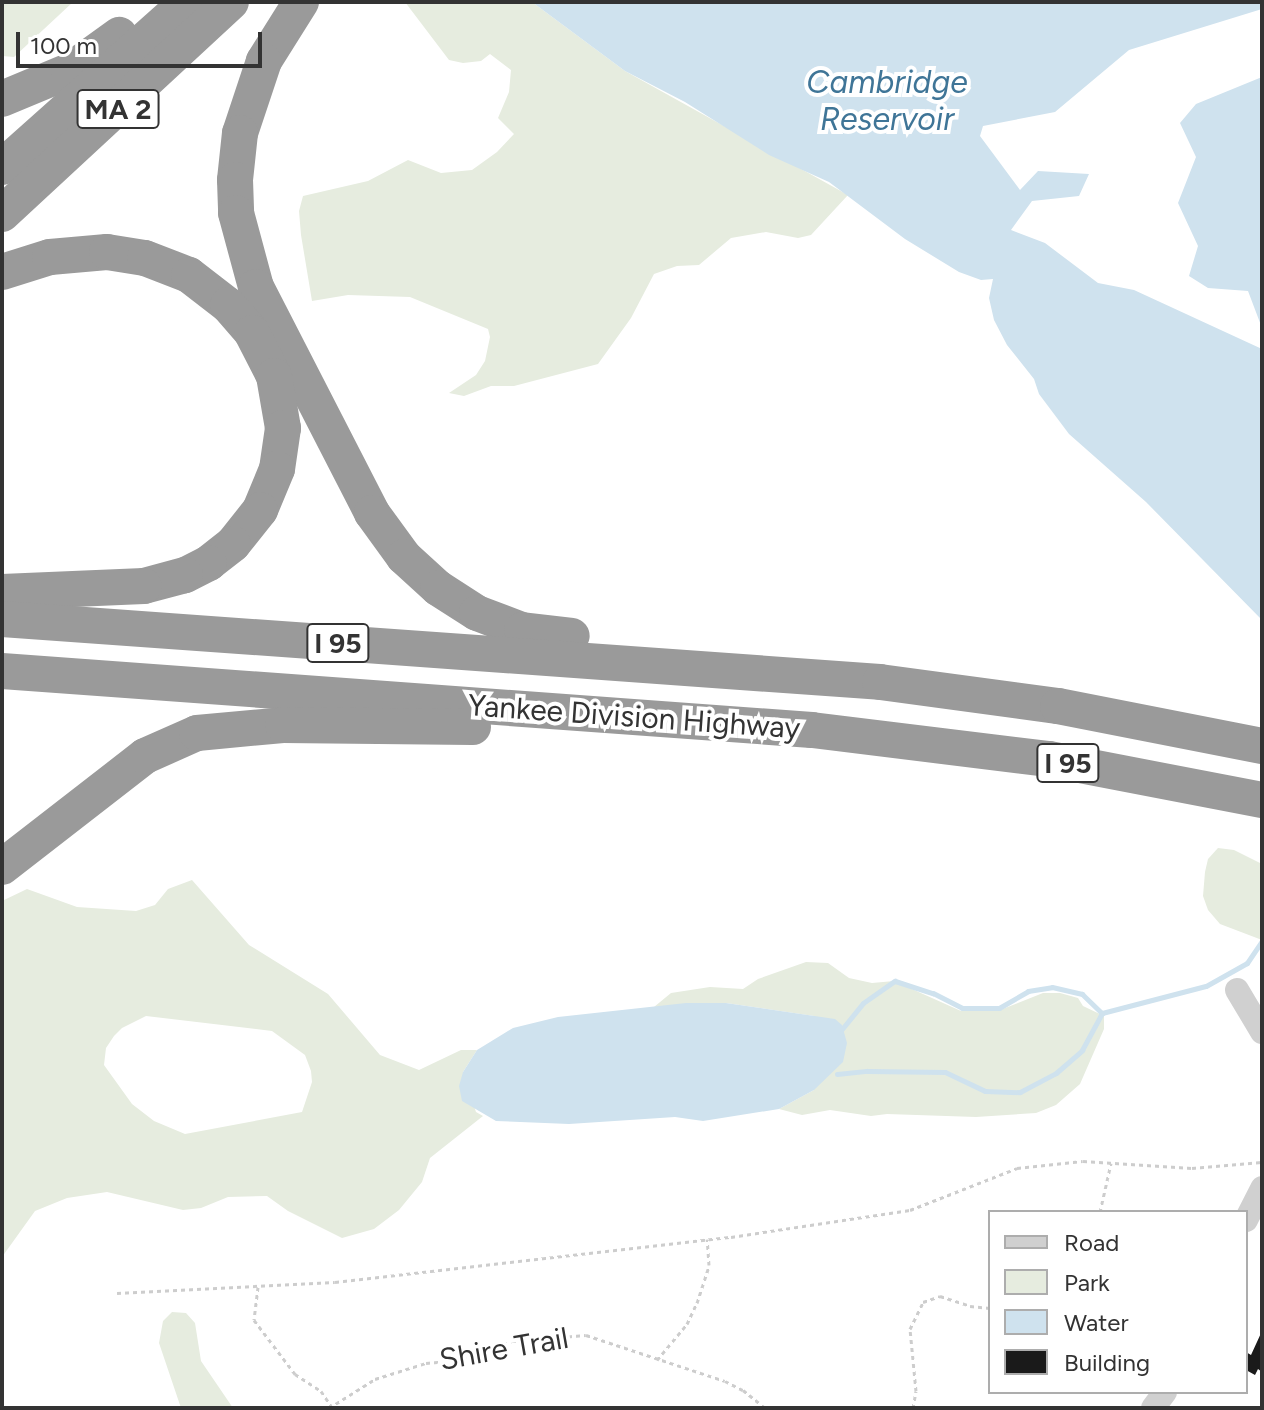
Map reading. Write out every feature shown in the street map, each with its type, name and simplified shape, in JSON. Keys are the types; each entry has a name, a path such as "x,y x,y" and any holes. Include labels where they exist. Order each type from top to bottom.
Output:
{"highway":[{"path":"2,99 69,71 156,2"},
{"name":"MA 2","path":"2,167 187,2"},
{"name":"MA 2","path":"2,214 231,2"},
{"path":"301,2 264,61 243,117 236,164 236,213 256,287 372,513 415,569 477,613 522,630 586,637 673,666"},
{"path":"2,272 50,257 107,252 158,261 189,275 228,305 252,333 274,376 283,428 277,469 260,510 233,544 209,563 171,580 129,588 2,592"},
{"name":"Yankee Division Highway","path":"2,619 880,682 1117,717 1262,746"},
{"name":"Yankee Division Highway","path":"2,671 812,730 990,751 1108,769 1262,800"},
{"path":"2,867 145,756 197,733 296,725 550,731 641,716"}],"street":[{"path":"1237,990 1262,1032"},
{"path":"1248,1216 1262,1188"}],"path":[{"path":"117,1293 393,1277 707,1239 910,1210 1017,1168 1083,1161 1192,1168 1262,1162"},
{"path":"1100,1210 1111,1163"},
{"path":"657,1360 687,1324 697,1303 709,1265 707,1239"},
{"name":"Shire Trail","path":"258,1287 254,1320 295,1374 321,1391 330,1407 375,1379 426,1363 458,1360 512,1341 586,1335 613,1341 657,1360 725,1381 743,1390 765,1408"},
{"path":"913,1408 916,1391 910,1329 923,1302 940,1296 970,1306 988,1308"}],"green space":[{"path":"2,2 73,2 14,57 2,56"},
{"path":"405,2 532,2 625,71 848,195 811,235 798,238 766,232 731,238 699,265 677,266 654,274 631,318 598,364 514,386 491,386 464,396 449,393 476,375 485,361 490,337 488,329 410,297 348,295 312,301 301,235 299,211 303,196 368,181 408,160 441,173 472,170 497,152 514,134 498,118 509,92 511,70 490,54 481,61 463,63 449,60"},
{"path":"1218,848 1234,850 1262,864 1262,940 1220,924 1208,910 1203,896 1205,872 1208,859"},
{"path":"192,880 249,945 328,994 380,1055 419,1070 461,1050 477,1050 463,1072 476,1112 483,1116 430,1158 422,1182 399,1210 374,1229 342,1238 288,1211 267,1196 228,1197 201,1208 183,1210 107,1192 67,1198 35,1211 2,1257 2,901 27,889 77,907 136,911 155,905 168,889","holes":["146,1016 272,1031 305,1055 311,1071 312,1082 302,1112 185,1134 154,1121 132,1104 104,1065 106,1048 114,1036 122,1028"]},
{"path":"806,962 828,963 849,978 872,983 894,981 961,1011 1000,1010 1043,993 1060,993 1078,998 1083,1006 1104,1016 1104,1029 1080,1084 1056,1105 1036,1113 976,1117 871,1116 830,1110 802,1115 779,1109 814,1090 814,1016 726,1003 654,1007 671,993 710,987 743,989 758,979"},
{"path":"172,1312 186,1313 195,1323 201,1361 233,1408 181,1408 159,1343 163,1321"}],"water":[{"name":"Cambridge Reservoir","path":"532,2 1262,2 1262,9 1129,50 1055,112 983,126 980,136 1020,190 1038,171 1089,174 1079,196 1032,201 1011,230 1045,243 1098,283 1134,290 1262,349 1262,620 1146,502 1069,434 1039,394 1034,379 1007,345 994,320 989,298 993,279 981,280 959,272 905,239 829,182 769,155 685,102 625,71"},
{"path":"1262,77 1262,328 1248,291 1208,288 1189,276 1198,246 1178,203 1196,157 1180,123 1196,104"},
{"path":"686,1003 726,1003 835,1019 842,1025 847,1043 843,1062 814,1090 779,1109 703,1121 675,1117 569,1124 496,1121 462,1101 459,1086 463,1072 477,1050 513,1028 558,1017"}],"building":[{"path":"1262,1331 1262,1372 1258,1369 1255,1375 1248,1371 1248,1353 1251,1355"}],"waterway":[{"path":"842,1029 863,1003 895,981 933,993 962,1008 999,1008 1028,991 1052,987 1082,994 1102,1013 1206,986 1247,963 1262,941"},
{"path":"837,1074 867,1071 945,1072 985,1091 1020,1092 1056,1073 1082,1050 1102,1013"}]}
